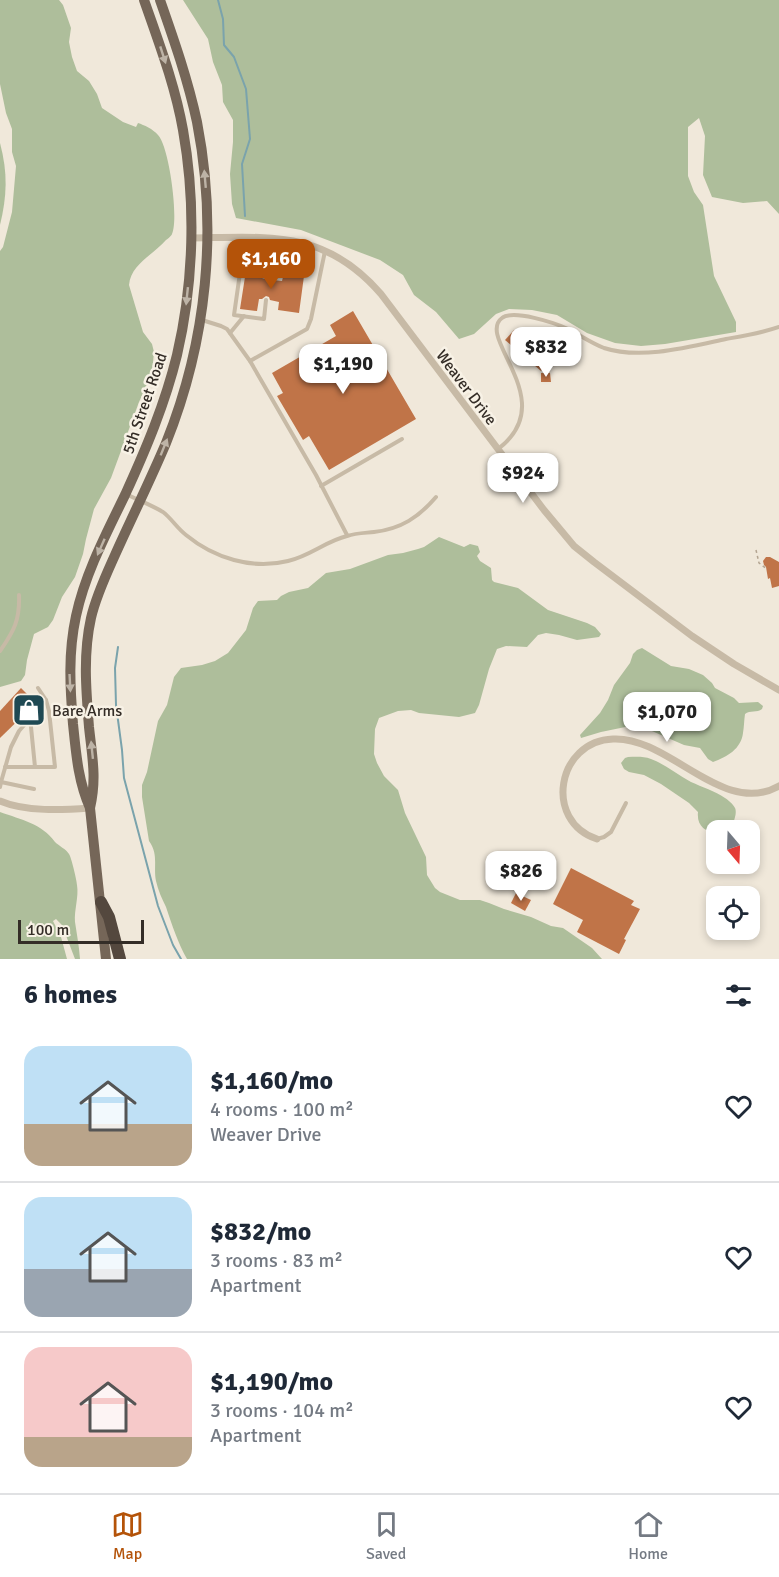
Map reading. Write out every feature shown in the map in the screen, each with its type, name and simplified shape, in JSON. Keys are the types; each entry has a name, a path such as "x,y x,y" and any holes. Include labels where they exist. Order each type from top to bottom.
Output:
{"highway":[{"path":"101,902 109,917 120,959"}],"main road":[{"name":"5th Street Road","path":"106,959 90,808 79,775 70,690 71,646 76,615 86,584 163,403 177,354 187,300 191,238 189,183 182,129 168,70 144,0"},
{"name":"5th Street Road","path":"90,808 94,790 94,773 85,669 91,617 102,585 177,414 194,355 204,292 208,238 205,181 196,121 182,64 160,0"}],"street":[{"name":"Weaver Drive","path":"191,238 269,238 299,241 326,250 346,261 381,294 497,450 574,546 714,651 779,690"},
{"path":"597,839 583,833 572,822 565,806 562,788 572,761 587,747 610,738 644,745 732,791 752,794 779,786"},
{"path":"0,801 23,807 90,808"}],"lane":[{"path":"266,262 269,238"},
{"path":"250,362 303,332 310,324 326,250"},
{"path":"266,300 264,319 234,315 242,259 272,263 269,279"},
{"path":"497,450 512,435 520,419 522,404 519,385 496,332 499,321 506,316 520,315 566,328 598,345 626,353 681,348 779,327"},
{"path":"231,333 244,316"},
{"path":"200,320 221,326 231,333 321,486 347,536"},
{"path":"321,486 402,439"},
{"path":"125,494 164,513 186,535 206,548 240,562 265,564 289,561 347,536 386,530 404,524 420,514 436,497"},
{"path":"0,651 11,635 20,613 19,596"},
{"path":"5,767 55,767 49,711 46,700 38,688"},
{"path":"34,789 1,784 10,747 19,731 46,700"},
{"path":"30,717 35,767"},
{"path":"597,839 611,832 626,803"}],"path":[{"path":"756,550 759,563 767,569"}],"green space":[{"path":"0,0 59,0 63,5 71,28 69,42 77,71 89,81 102,108 123,122 136,127 138,123 148,128 158,135 162,142 174,199 174,226 172,235 138,265 129,285 143,332 152,344 154,352 152,373 111,478 94,509 75,577 62,597 48,627 34,634 25,675 21,681 0,687 0,251 12,212 16,166 12,152 12,129 0,84"},
{"path":"183,0 779,0 779,214 767,201 743,203 712,197 703,175 705,136 699,118 688,127 688,176 694,192 703,205 714,276 736,322 736,332 641,346 615,343 587,333 557,315 532,310 509,309 496,314 474,334 459,339 436,312 414,295 403,275 380,260 301,230 236,218 232,204 230,174 233,120 223,102 222,85 213,62 208,39"},
{"path":"0,143 6,184 0,225"},
{"path":"439,537 464,547 470,544 478,546 480,552 477,556 480,561 491,568 494,582 518,588 548,610 587,623 601,634 599,637 577,640 546,633 538,635 527,647 506,646 497,649 475,713 459,717 419,713 411,710 398,711 379,718 375,729 374,754 377,763 384,776 398,790 405,813 426,857 427,875 435,888 460,900 480,900 551,926 563,928 592,948 602,959 187,959 157,884 155,856 149,841 142,797 142,785 158,721 167,705 174,677 181,668 215,661 228,653 246,630 253,608 258,601 277,600 289,592 308,588 326,573 350,569 388,555 418,549"},
{"path":"642,648 671,666 689,669 703,675 715,688 739,703 758,702 763,706 760,710 745,714 742,739 732,752 713,762 700,748 684,745 635,725 581,738 580,735 600,713 633,654"},
{"path":"645,757 656,761 691,782 713,791 735,808 734,820 706,820 706,830 699,821 698,812 689,803 644,775 624,769 621,763 625,758"},
{"path":"0,812 44,830 69,854 77,885 75,922 80,959 75,959 62,925 56,919 53,921 61,937 67,959 0,959"}],"building":[{"path":"247,264 264,266 262,278 268,283 273,280 282,281 284,273 304,276 299,313 278,310 279,302 270,300 266,296 259,299 257,311 240,309"},
{"path":"353,311 416,419 329,470 309,436 303,440 277,396 283,393 272,373 336,336 330,325"},
{"path":"514,330 550,360 541,371 505,340"},
{"path":"541,373 550,373 551,382 541,382"},
{"path":"766,557 779,562 779,586 772,588 763,561"},
{"path":"21,688 36,703 0,738 0,711"},
{"path":"571,868 634,901 631,905 640,909 624,939 626,940 619,954 577,932 583,920 553,904"},
{"path":"516,893 531,900 525,911 511,903"}],"waterway":[{"path":"218,0 223,19 224,45 234,57 246,89 250,139 242,164 245,216"},
{"path":"118,647 115,668 116,705 124,778 158,906 181,959"}],"place":[{"name":"Bare Arms","path":"29,710"}]}
